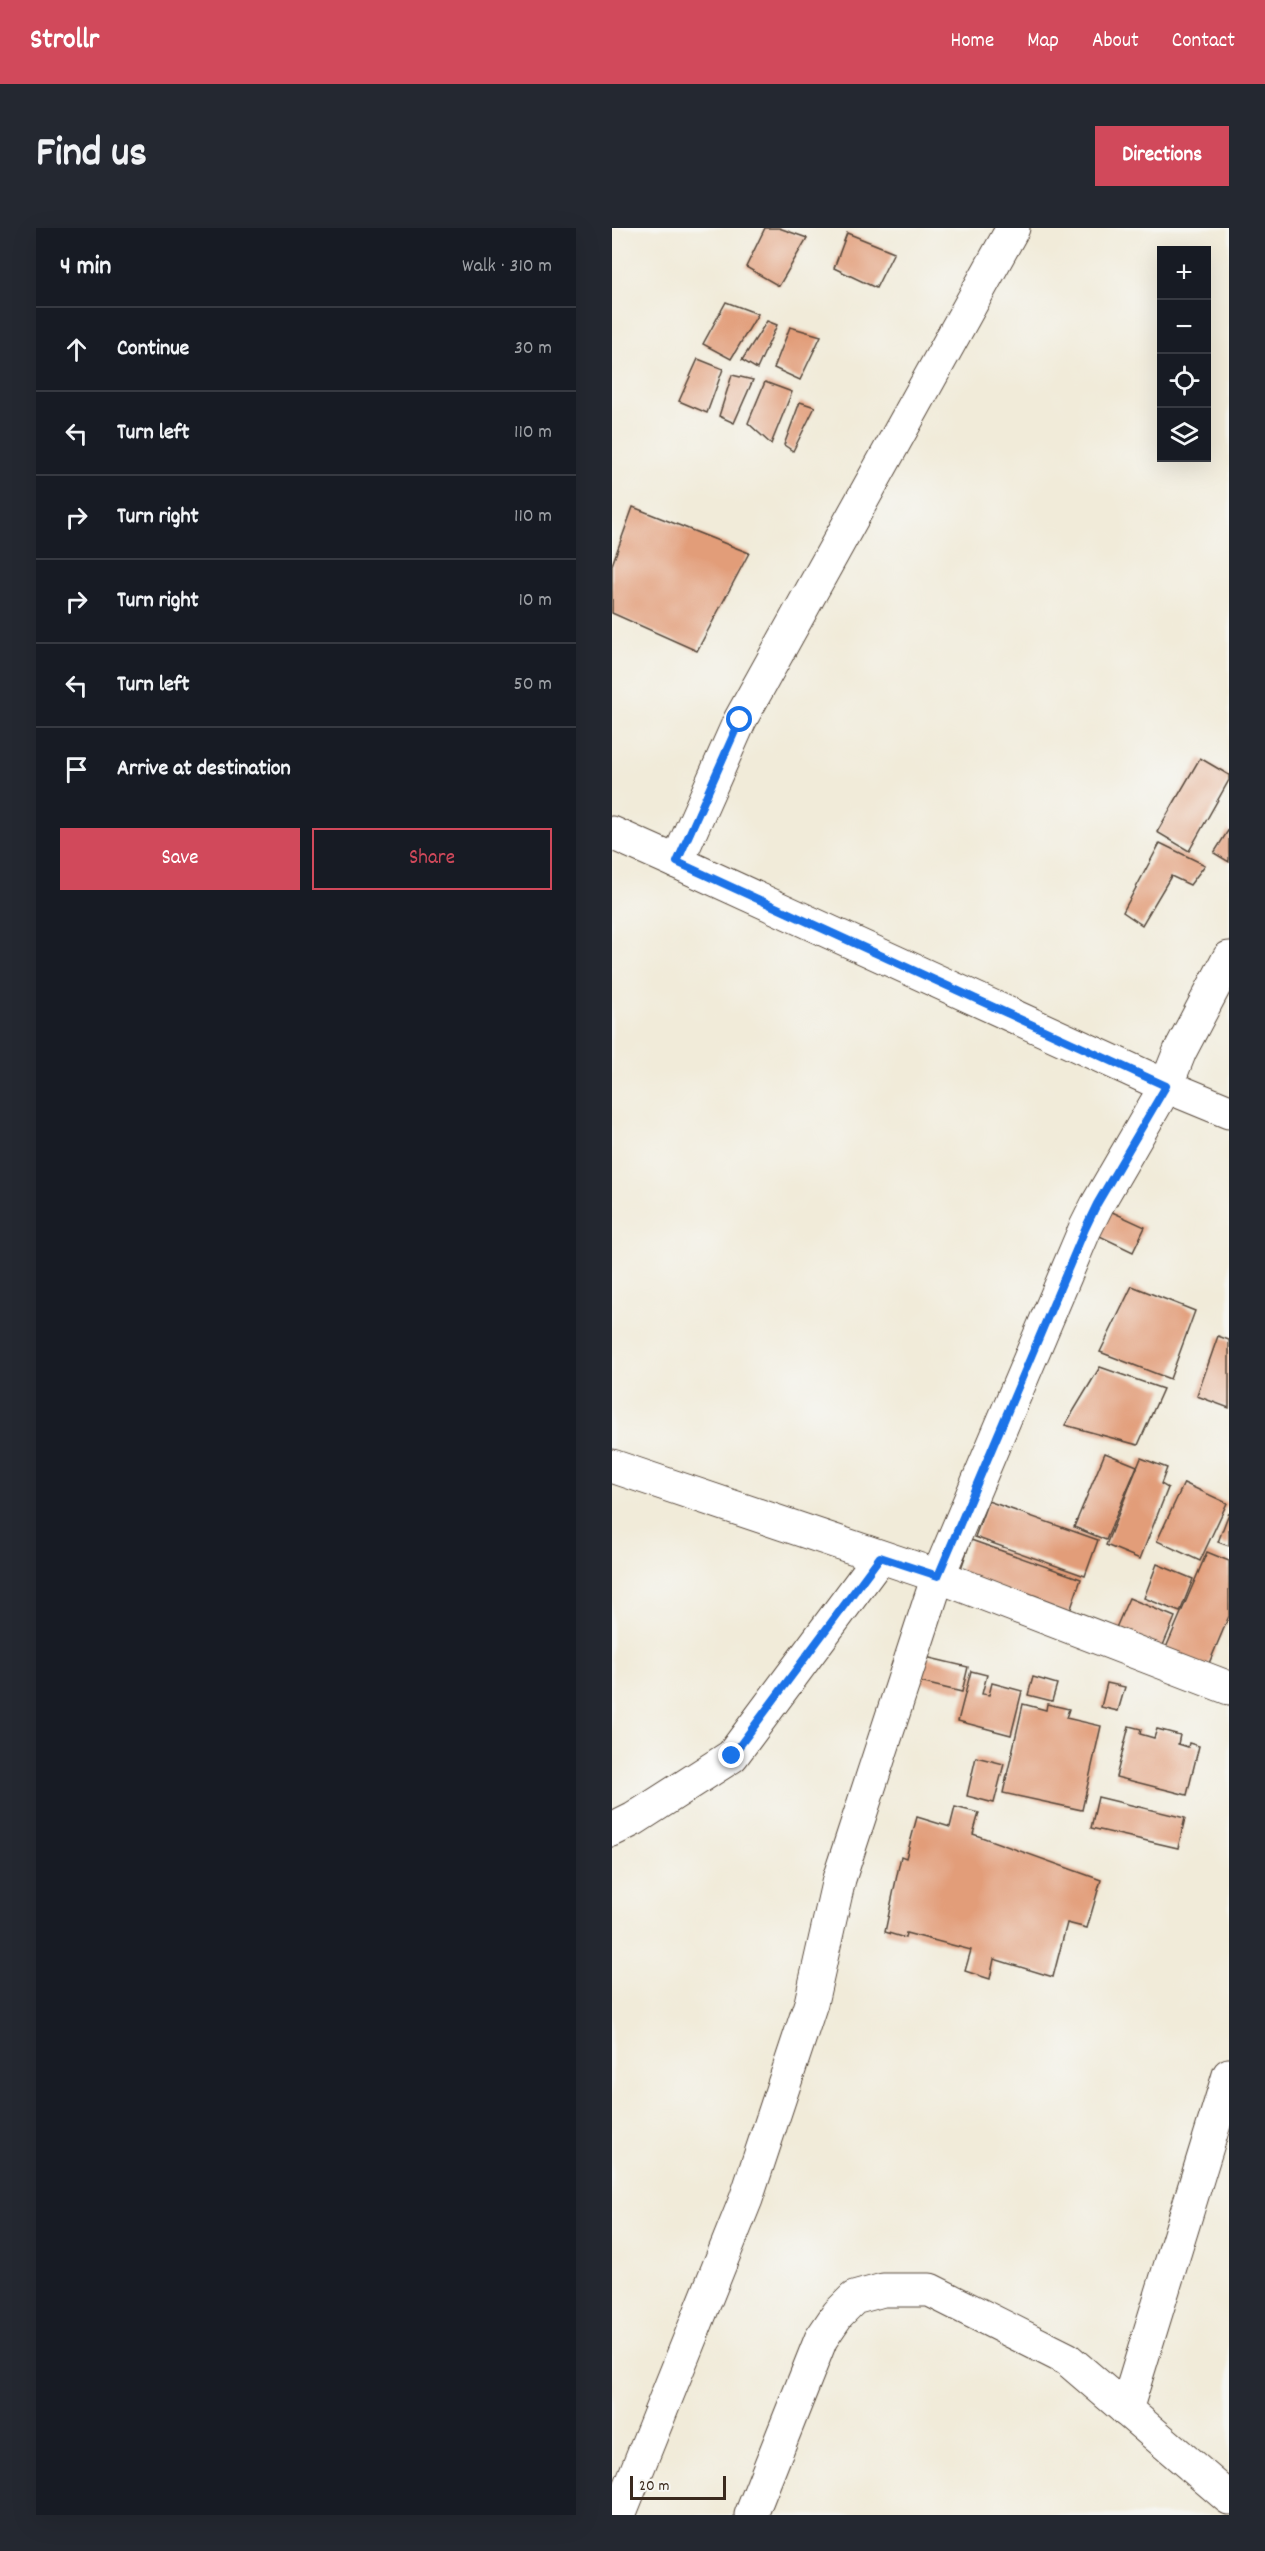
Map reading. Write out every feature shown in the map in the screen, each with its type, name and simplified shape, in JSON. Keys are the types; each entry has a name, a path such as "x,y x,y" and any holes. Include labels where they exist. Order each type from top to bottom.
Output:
{"street":[{"path":"677,862 740,720 1011,229"},
{"path":"612,834 1166,1086 1229,1112"},
{"path":"619,2515 746,2199 811,2003 839,1879 938,1576 1085,1229 1097,1204 1166,1086 1180,1051 1229,958"},
{"path":"612,1466 938,1576 1229,1688"},
{"path":"612,1830 634,1819 732,1756 880,1557"},
{"path":"1126,2410 1229,2075"},
{"path":"751,2515 821,2339 838,2314 854,2298 883,2290 930,2290 1067,2359 1229,2498"}],"building":[{"path":"765,228 779,228 807,238 779,286 746,267"},
{"path":"847,233 894,252 876,288 834,268"},
{"path":"726,302 758,314 731,359 703,344"},
{"path":"767,321 777,325 757,369 742,360"},
{"path":"790,327 821,336 800,380 774,368"},
{"path":"698,359 723,369 707,413 679,401"},
{"path":"732,375 753,380 734,423 719,416"},
{"path":"765,382 792,392 771,444 748,423"},
{"path":"800,402 815,407 793,451 784,445"},
{"path":"633,507 749,553 697,651 612,613 612,565"},
{"path":"1200,758 1229,775 1229,780 1189,851 1157,832"},
{"path":"1229,829 1229,862 1214,853"},
{"path":"1160,843 1205,865 1190,885 1171,876 1142,925 1123,912"},
{"path":"1097,1205 1145,1227 1133,1252 1085,1229"},
{"path":"1132,1286 1195,1311 1170,1379 1100,1352"},
{"path":"1218,1336 1229,1340 1229,1408 1197,1396"},
{"path":"1100,1367 1163,1389 1138,1445 1065,1425"},
{"path":"1105,1453 1137,1466 1106,1540 1074,1527"},
{"path":"1141,1458 1167,1468 1161,1484 1168,1488 1140,1559 1106,1545"},
{"path":"1184,1483 1227,1503 1200,1561 1157,1541"},
{"path":"988,1501 1098,1540 1085,1576 975,1537"},
{"path":"1229,1513 1229,1546 1218,1542"},
{"path":"971,1540 1081,1579 1069,1614 959,1574"},
{"path":"1207,1552 1229,1561 1229,1616 1207,1668 1165,1650"},
{"path":"1157,1564 1193,1579 1180,1612 1144,1598"},
{"path":"1129,1598 1175,1617 1161,1650 1115,1630"},
{"path":"917,1655 968,1667 962,1692 911,1680"},
{"path":"971,1671 987,1675 982,1694 989,1695 992,1683 1022,1691 1011,1735 958,1721"},
{"path":"1033,1677 1057,1684 1052,1701 1028,1695"},
{"path":"1107,1683 1125,1687 1118,1711 1101,1707"},
{"path":"1023,1704 1046,1710 1047,1704 1069,1709 1066,1718 1101,1726 1082,1810 1003,1793"},
{"path":"1129,1726 1141,1729 1140,1734 1154,1738 1157,1729 1180,1735 1178,1744 1188,1747 1189,1743 1199,1746 1187,1795 1116,1777"},
{"path":"976,1757 1004,1764 994,1803 967,1796"},
{"path":"1098,1797 1185,1818 1178,1848 1091,1828"},
{"path":"955,1807 979,1813 973,1834 1101,1880 1087,1928 1067,1923 1053,1977 994,1959 990,1979 965,1971 971,1950 906,1933 905,1938 885,1932 901,1856 906,1858 917,1817 950,1827"}],"route":[{"path":"732,1756 880,1557 938,1576 1085,1229 1097,1204 1166,1086 677,862 740,720"}]}
